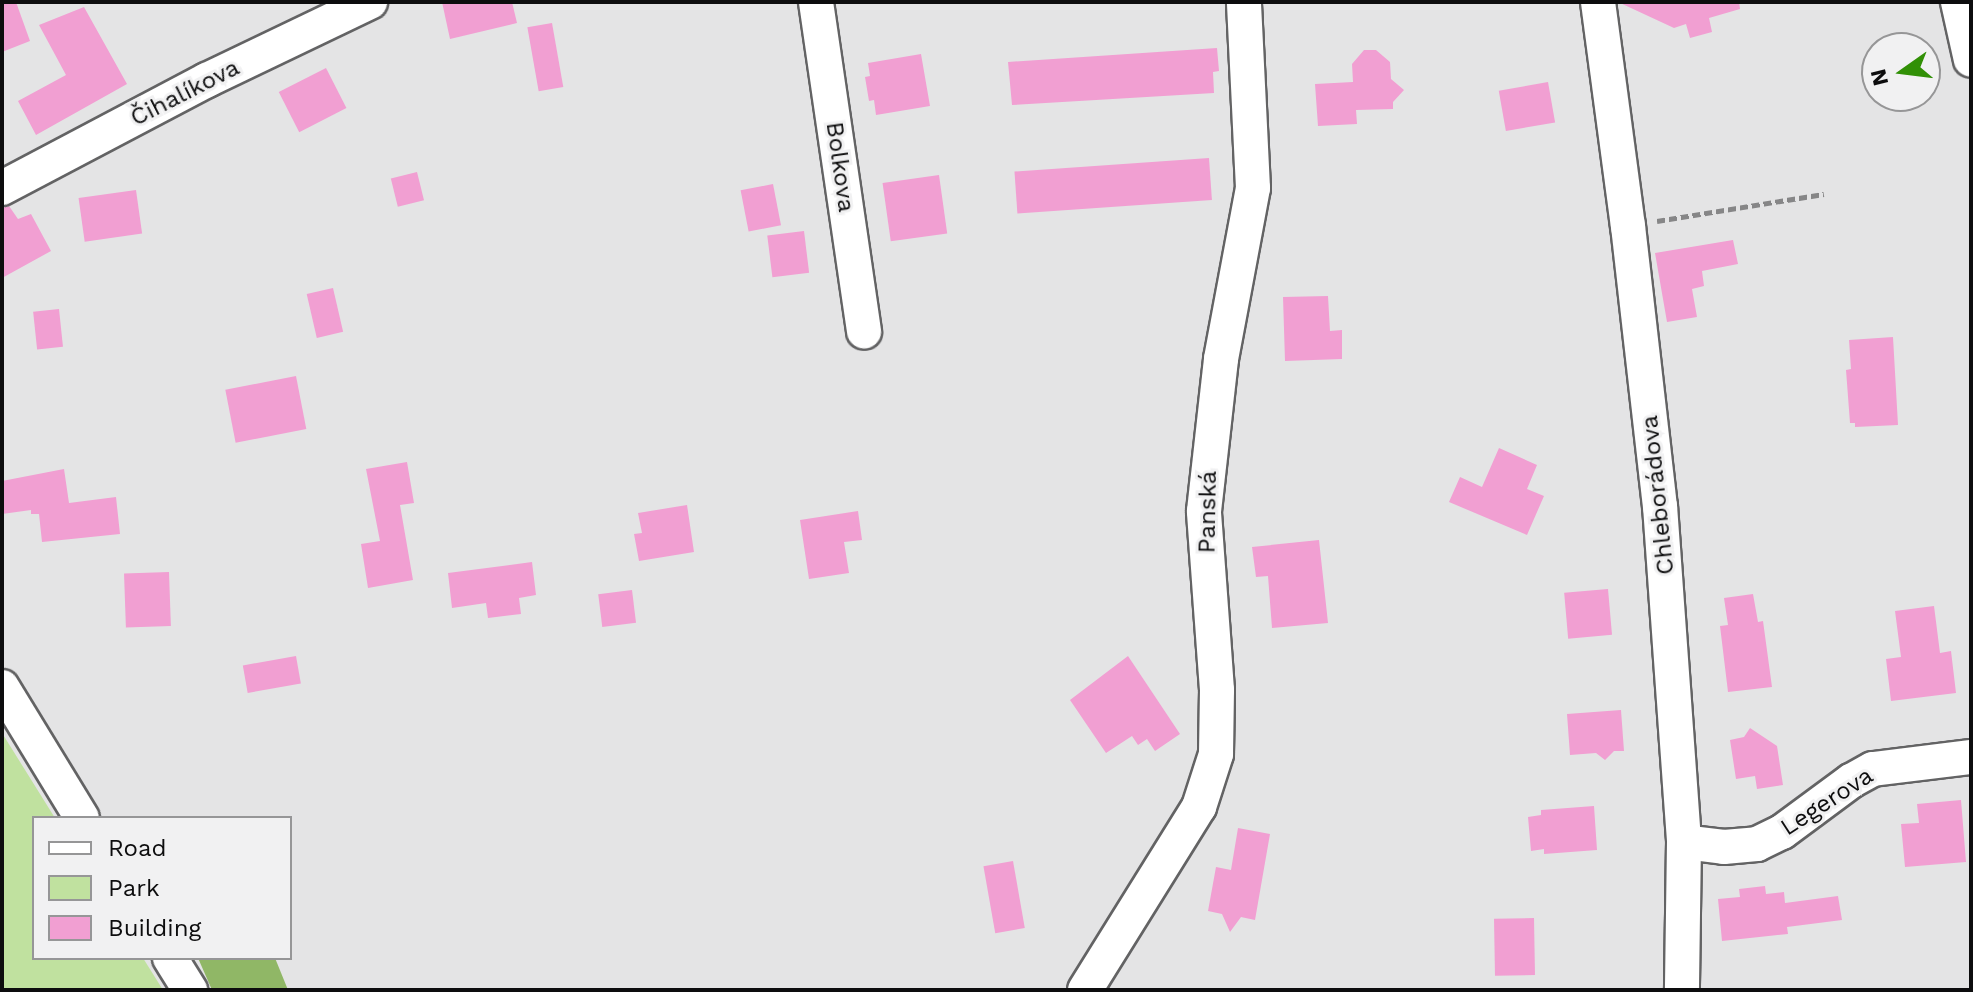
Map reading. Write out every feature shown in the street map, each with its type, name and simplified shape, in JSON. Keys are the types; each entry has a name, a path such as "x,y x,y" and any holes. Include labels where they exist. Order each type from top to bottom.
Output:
{"street":[{"name":"Čihalíkova","path":"2,188 207,80 370,2"},
{"name":"Bolkova","path":"816,2 864,332"},
{"name":"Panská","path":"1085,990 1199,807 1216,754 1217,690 1204,511 1221,359 1253,188 1244,2"},
{"name":"Chleborádova","path":"1598,2 1628,226 1660,506 1684,842 1682,990"},
{"path":"1958,2 1971,60"},
{"path":"2,687 81,816"},
{"name":"Legerova","path":"1684,842 1724,847 1757,844 1782,832 1851,781 1873,769 1898,763 1971,757"},
{"path":"171,960 190,990"}],"path":[{"path":"1628,226 1824,194"}],"green space":[{"path":"2,733 54,816 32,816 32,960 144,960 163,990 2,990"},
{"path":"199,960 276,960 288,990 212,990"}],"building":[{"path":"2,2 16,2 30,41 2,52"},
{"path":"442,2 512,2 517,23 450,39"},
{"path":"1618,2 1739,2 1740,9 1709,18 1712,32 1690,38 1686,24 1674,28"},
{"path":"84,7 127,84 36,135 18,101 66,75 39,25"},
{"path":"552,23 563,87 539,91 527,27"},
{"path":"1217,48 1219,71 1213,72 1214,93 1012,105 1008,62"},
{"path":"1364,50 1376,50 1390,62 1391,79 1404,90 1393,102 1393,109 1356,110 1357,124 1318,126 1315,84 1353,82 1352,64"},
{"path":"921,54 930,106 876,115 874,100 869,101 865,77 870,76 868,63"},
{"path":"326,68 346,108 299,132 279,92"},
{"path":"1548,82 1555,122 1506,131 1499,91"},
{"path":"1209,158 1212,200 1017,214 1014,172"},
{"path":"417,172 424,200 398,207 391,179"},
{"path":"939,175 947,233 891,241 883,183"},
{"path":"773,184 781,225 749,232 741,190"},
{"path":"136,190 142,234 85,242 79,198"},
{"path":"9,206 18,219 31,214 51,251 2,278 2,208"},
{"path":"804,231 809,273 772,277 767,236"},
{"path":"1733,240 1738,264 1702,271 1704,286 1692,289 1697,317 1667,322 1655,253"},
{"path":"333,288 343,332 317,338 307,294"},
{"path":"1328,296 1330,331 1342,330 1342,359 1285,361 1283,297"},
{"path":"59,309 63,347 37,350 33,312"},
{"path":"1893,337 1898,425 1855,427 1855,423 1850,423 1846,370 1851,369 1849,340"},
{"path":"296,376 306,429 236,443 225,390"},
{"path":"1499,448 1537,465 1527,489 1544,496 1527,535 1449,502 1460,477 1482,487"},
{"path":"407,462 414,503 400,505 413,580 368,588 361,544 380,541 366,469"},
{"path":"64,469 69,503 116,497 120,534 42,542 39,514 31,514 31,510 2,514 2,481"},
{"path":"687,505 694,552 639,561 634,534 642,533 638,513"},
{"path":"858,511 862,540 844,542 849,573 809,579 800,520"},
{"path":"1319,540 1328,623 1272,628 1268,576 1256,577 1252,547"},
{"path":"532,562 536,595 519,598 521,614 488,618 486,603 452,608 448,573"},
{"path":"169,572 171,626 126,628 124,574"},
{"path":"1608,589 1612,635 1568,639 1564,593"},
{"path":"632,590 636,623 602,627 598,594"},
{"path":"1753,594 1758,622 1763,621 1772,687 1728,692 1720,626 1728,625 1724,598"},
{"path":"1934,606 1940,653 1951,651 1956,693 1891,701 1886,659 1901,657 1895,611"},
{"path":"296,656 301,684 248,693 243,665"},
{"path":"1128,656 1180,734 1155,751 1147,739 1138,745 1132,736 1106,753 1070,700"},
{"path":"1621,710 1624,751 1614,751 1605,760 1596,753 1570,755 1567,714"},
{"path":"1750,728 1777,746 1783,785 1757,789 1755,776 1736,779 1730,740 1744,737"},
{"path":"1961,800 1966,862 1905,867 1901,824 1919,823 1917,804"},
{"path":"1594,806 1597,850 1544,854 1544,849 1531,851 1528,817 1541,815 1541,810"},
{"path":"1238,828 1270,834 1255,920 1241,917 1230,932 1222,914 1208,911 1216,867 1231,870"},
{"path":"1013,861 1025,928 995,933 983,866"},
{"path":"1765,886 1766,894 1784,892 1785,903 1838,896 1842,920 1787,927 1788,934 1722,941 1718,899 1740,897 1739,889"},
{"path":"1534,918 1535,975 1495,976 1494,919"}]}
